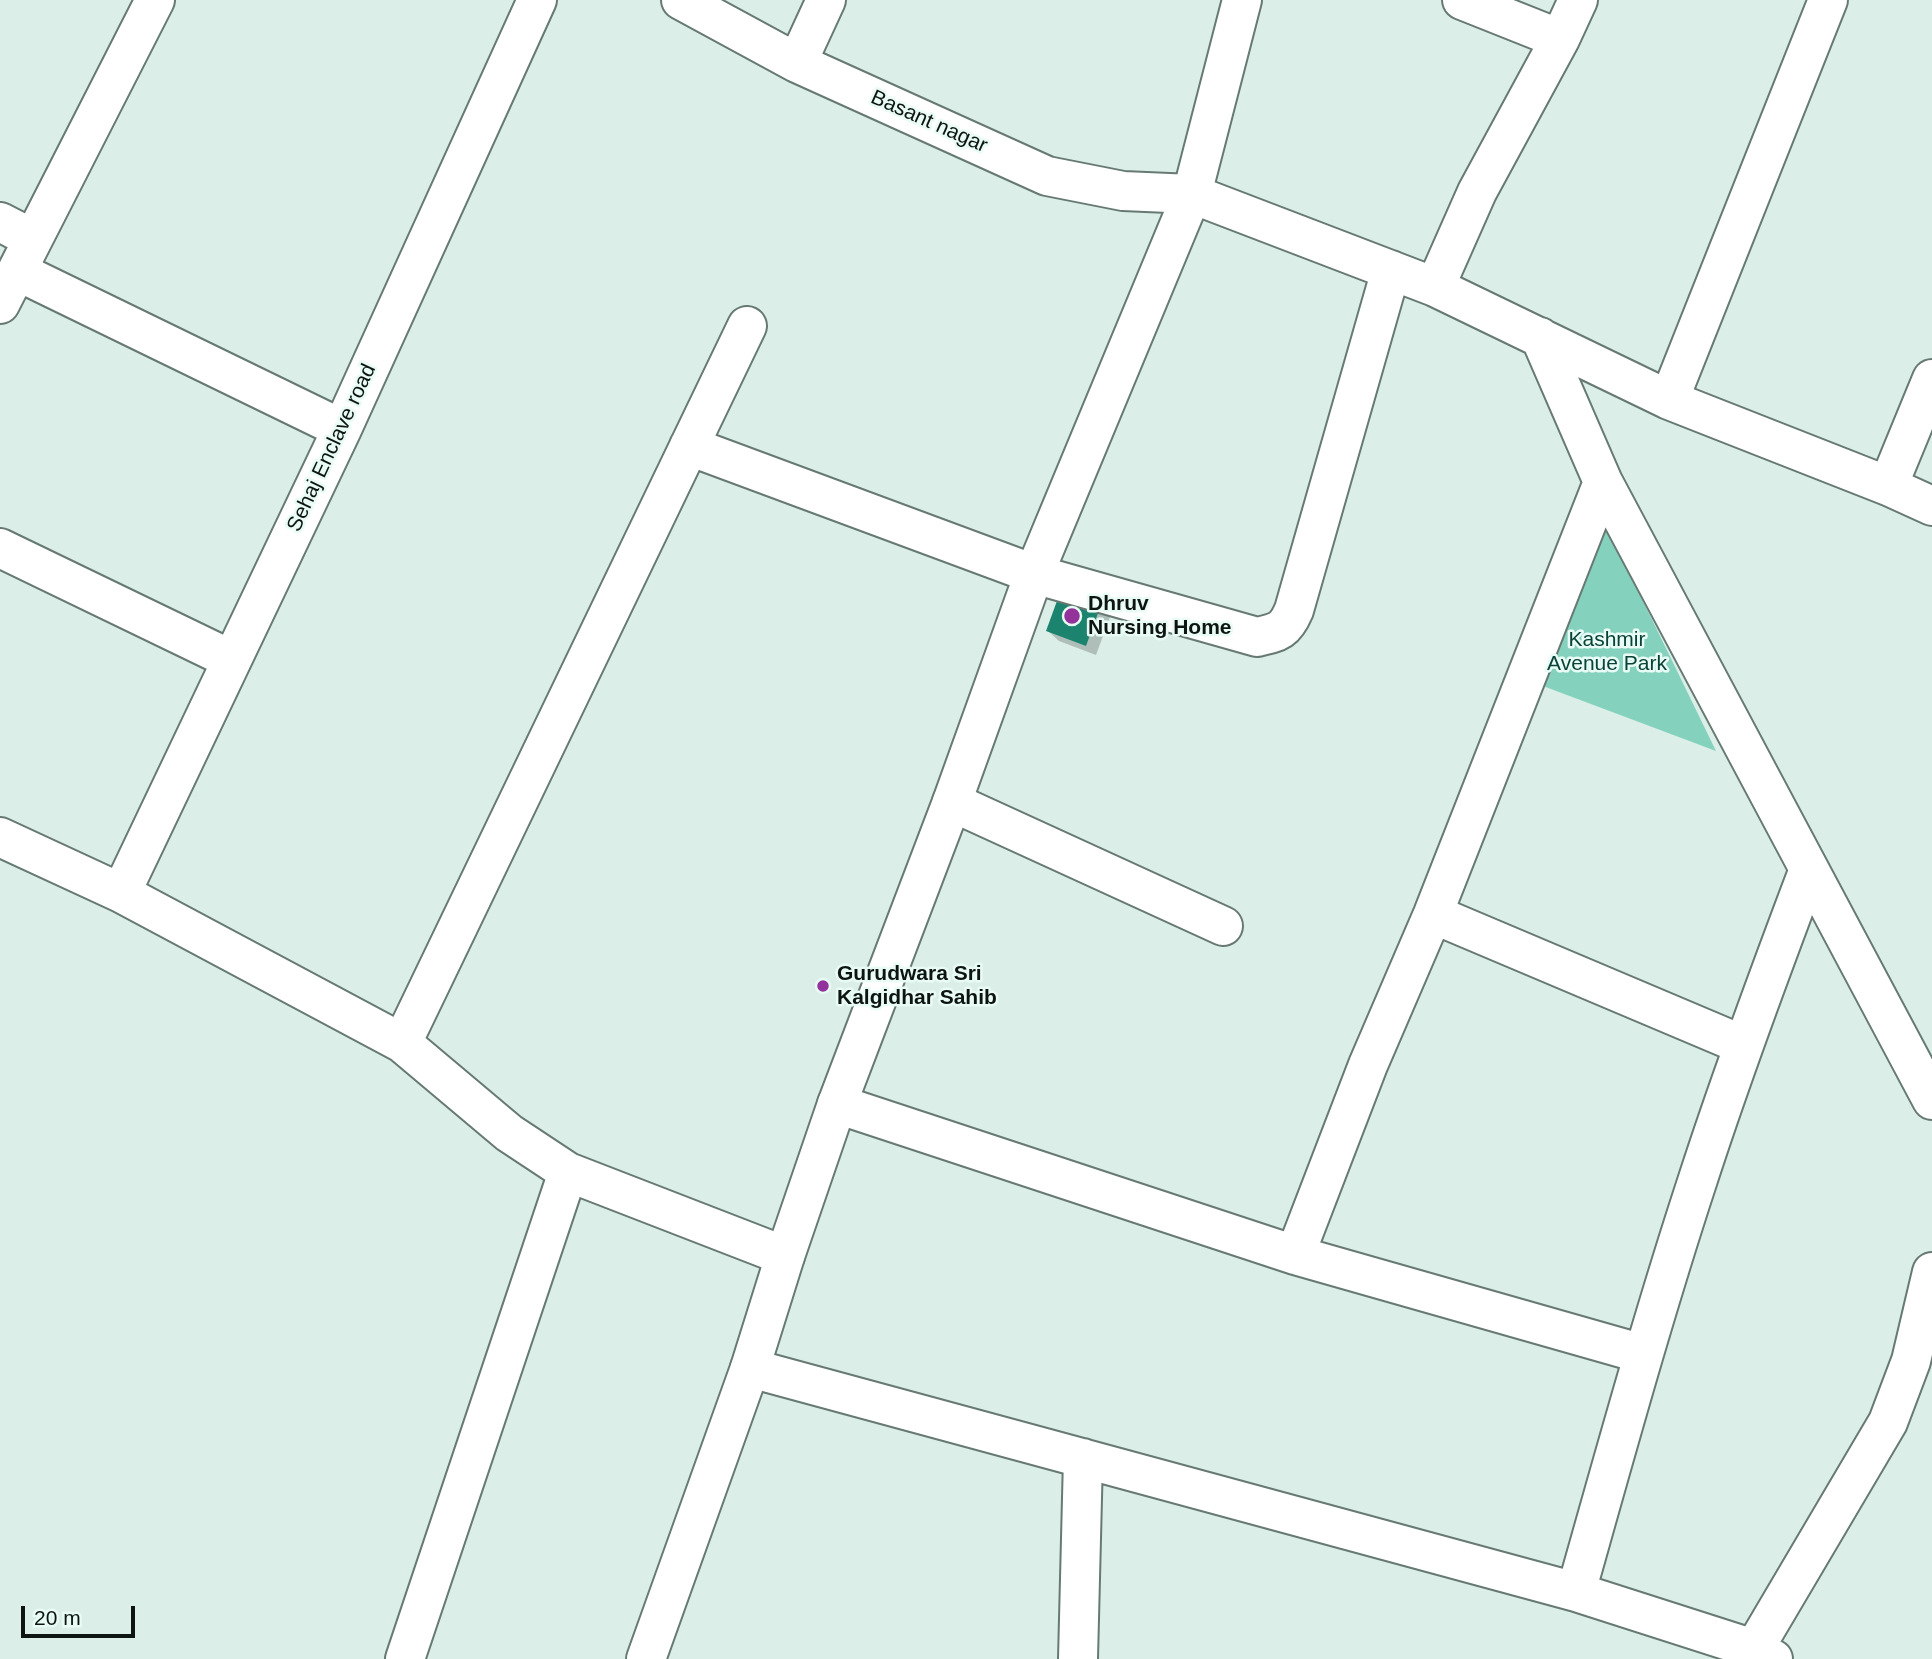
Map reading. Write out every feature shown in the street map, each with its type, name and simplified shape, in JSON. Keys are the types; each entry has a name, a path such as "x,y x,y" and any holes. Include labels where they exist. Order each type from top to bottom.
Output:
{"street":[{"path":"0,304 17,244 155,0"},
{"name":"Sehaj Enclave road","path":"121,893 342,429 537,0"},
{"name":"Basant nagar","path":"681,0 797,63 1047,176 1123,191 1192,194 1435,287 1669,400 1888,486 1932,506"},
{"path":"797,63 826,0"},
{"path":"646,1659 750,1368 837,1104 952,802 1034,574 1192,194 1242,0"},
{"path":"1462,0 1560,39"},
{"path":"1435,287 1477,192 1560,39 1578,0"},
{"path":"1669,400 1828,0"},
{"path":"17,244 342,429"},
{"path":"689,446 1034,574 1257,637 1279,632 1288,624 1294,610 1391,270"},
{"path":"402,1043 747,326"},
{"path":"1540,337 1603,482 1932,1100"},
{"path":"1888,486 1932,379"},
{"path":"1295,1255 1367,1065 1433,914 1603,482"},
{"path":"0,548 232,660"},
{"path":"952,802 1223,926"},
{"path":"0,837 121,893 402,1043 509,1133 568,1172 785,1256"},
{"path":"1576,1592 1643,1353 1694,1191 1743,1045 1809,869"},
{"path":"1433,914 1743,1045"},
{"path":"837,1104 1295,1255 1643,1353"},
{"path":"405,1659 568,1172"},
{"path":"750,1368 1576,1592 1764,1654 1888,1422 1911,1360 1932,1272"},
{"path":"1078,1659 1083,1458"}],"green space":[{"name":"Kashmir Avenue Park","path":"1605,523 1716,751 1535,683"}],"building":[{"path":"1061,590 1101,605 1086,646 1046,631"}],"place":[{"name":"Dhruv Nursing Home","path":"1072,616"},
{"name":"Gurudwara Sri Kalgidhar Sahib","path":"823,986"}]}
